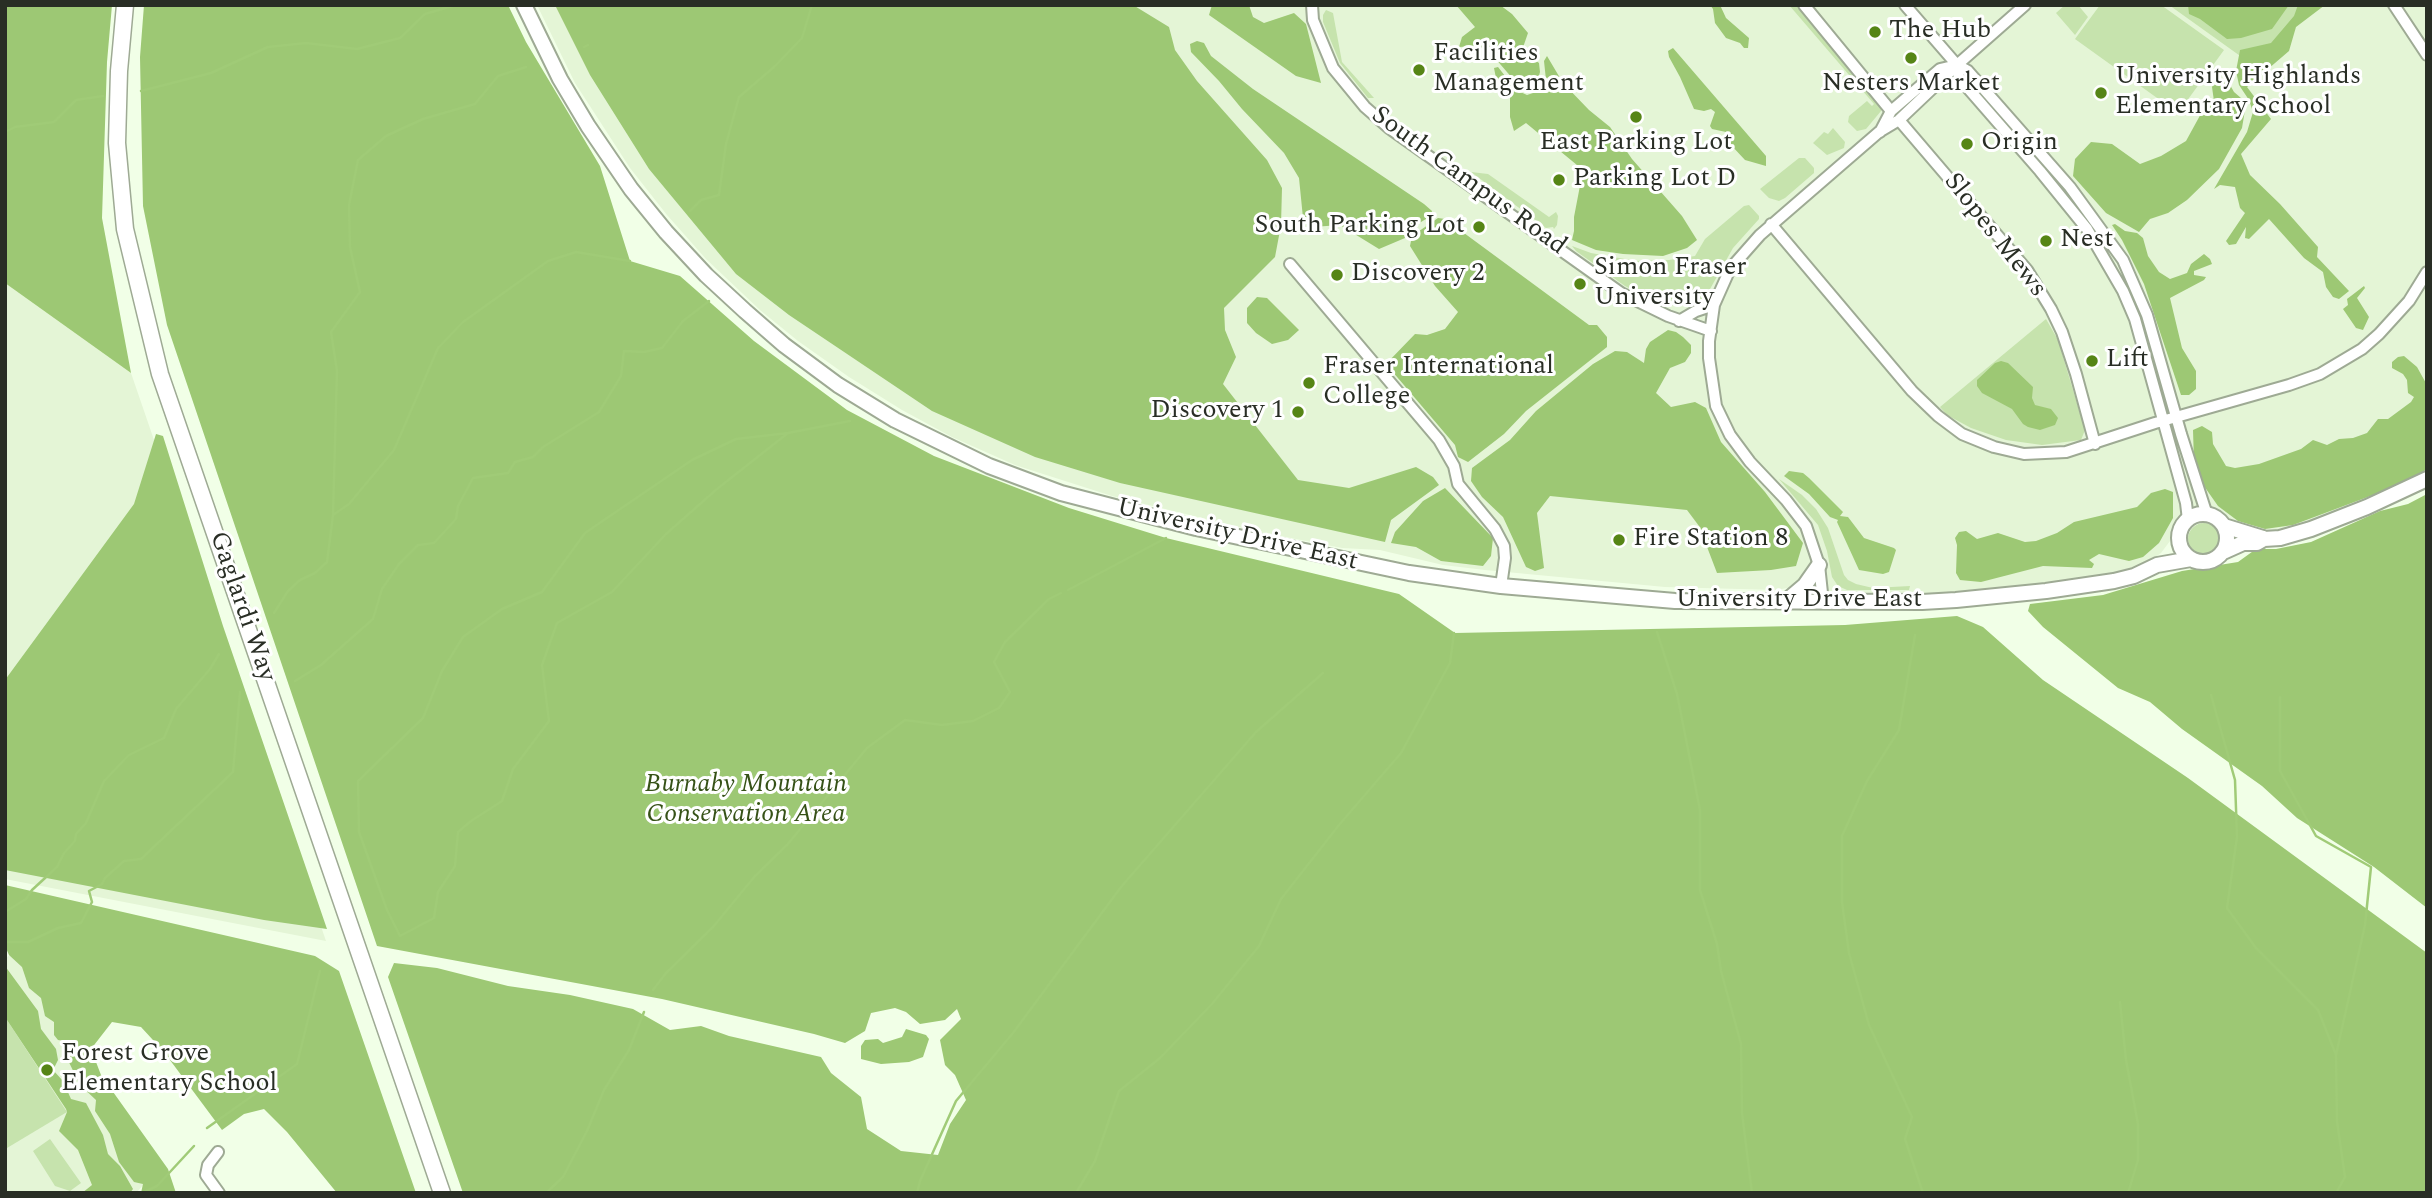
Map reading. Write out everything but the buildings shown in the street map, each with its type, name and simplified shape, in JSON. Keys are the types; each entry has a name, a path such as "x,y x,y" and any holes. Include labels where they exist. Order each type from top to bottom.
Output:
{"main road":[{"name":"Gaglardi Way","path":"125,5 119,71 117,144 124,217 160,374 442,1193"}],"street":[{"name":"University Drive East","path":"524,5 560,79 588,127 631,189 706,275 785,345 838,385 937,442 1018,478 1111,507 1356,564 1501,586 1675,601 1934,601 2046,591 2115,581 2157,565 2191,559"},
{"name":"South Campus Road","path":"1312,5 1313,20 1332,68 1365,107 1389,128 1621,293 1679,321 1711,331"},
{"path":"1804,5 1891,111"},
{"path":"1905,5 1957,65 1968,71 2070,187 2123,260 2147,315 2207,515"},
{"path":"1823,602 1819,565 1812,541 1796,512 1750,462 1730,435 1716,406 1709,358 1714,305 1730,269 1739,256 1772,224 1880,132 1899,120 2025,5"},
{"path":"2394,5 2427,55"},
{"path":"1880,132 1891,111 1940,69 1957,65"},
{"path":"1957,65 1959,78 2040,171 2098,246 2123,291 2135,319 2186,503 2188,520"},
{"name":"Slopes Mews","path":"1899,120 2027,270 2051,309 2076,374 2095,444"},
{"path":"1772,224 1912,391 1938,416 1962,434 1994,447 2024,454 2066,452 2095,444 2163,421 2289,385 2341,362 2362,349 2400,313 2427,272"},
{"path":"1290,264 1439,440 1454,466 1458,484 1495,529 1504,547 1501,586"},
{"path":"1679,321 1714,305"},
{"path":"2264,539 2224,526 2214,517 2207,515 2194,516 2188,520 2180,531 2179,538 2181,546 2191,559 2205,562 2218,557 2233,546 2293,534 2346,516 2427,479"},
{"path":"2224,526 2228,539 2224,552"},
{"name":"University Drive East","path":"2157,565 2159,559 2179,538"},
{"path":"1785,602 1805,585 1819,565"},
{"path":"218,1152 208,1165 206,1175 219,1193"}],"shaded area":[{"name":"Simon Fraser University","path":"537,5 2427,5 2427,472 2399,488 2290,529 2253,531 2230,523 2207,505 2183,512 2173,537 2161,553 2121,574 2062,584 1925,595 1805,593 1797,586 1777,590 1665,587 1443,565 1380,550 1342,548 1255,531 1112,496 1015,465 952,437 849,377 760,310 706,259 630,168 575,83"},
{"path":"1789,5 1799,5 1880,101 1881,111 1866,129 1857,131 1848,122 1849,116 1867,101 1872,106 1874,104"},
{"path":"2065,5 2078,5 2088,17 2075,35 2056,13"},
{"path":"2100,5 2161,5 2224,50 2178,113 2075,39"},
{"path":"2169,5 2318,5 2250,63"},
{"path":"1326,10 1333,13 1342,62 1374,98 1368,98 1340,63 1323,22"},
{"path":"1833,128 1845,142 1844,148 1827,155 1813,143 1824,132 1828,134"},
{"path":"1799,158 1805,158 1814,168 1814,173 1785,198 1779,201 1769,198 1760,189"},
{"path":"1471,172 1488,174 1549,217 1556,212 1557,225 1554,229 1546,228"},
{"path":"1749,205 1759,219 1733,248 1705,298 1690,306 1670,306 1650,299 1625,286 1572,246 1591,253 1636,261 1695,256 1705,239 1744,206"},
{"path":"5,283 131,373 326,941 5,879"},
{"path":"2046,319 2058,340 2085,430 2081,440 2042,445 2006,440 1971,428 1947,415 1940,407"},
{"path":"1789,471 1803,473 1809,478 1843,512 1840,516 1848,517 1864,538 1896,550 1889,572 1883,574 1859,570 1838,520 1830,517 1809,494 1784,476"},
{"path":"1779,479 1816,509 1828,528 1848,580 1873,588 1910,586 1909,590 1847,590 1838,586 1832,577 1818,525"},
{"path":"2204,523 2216,527 2220,539 2216,551 2204,555 2192,551 2188,539 2192,527"},
{"name":"Forest Grove Elementary School","path":"23,943 147,1181 136,1193 5,1193 5,959"},
{"path":"5,1017 67,1112 7,1148 5,1146"},
{"path":"50,1139 81,1183 70,1191 55,1186 33,1151"}],"green space":[{"path":"5,5 112,5 107,62 102,218 131,373 5,283"},
{"name":"Burnaby Mountain Conservation Area","path":"144,5 508,5 526,42 600,166 630,261 680,276 754,341 847,410 934,456 1069,508 1166,538 1399,594 1455,633 1845,625 1957,616 1983,627 2043,680 2188,778 2427,953 2427,1193 463,1193 388,977 394,963 437,968 508,986 570,995 633,1009 670,1030 701,1026 729,1036 821,1057 831,1073 861,1097 867,1129 901,1151 938,1155 950,1124 966,1100 955,1075 945,1065 940,1040 961,1019 957,1009 945,1020 920,1024 906,1012 895,1008 871,1013 865,1031 845,1043 662,999 377,946 167,325 143,206 140,57"},
{"path":"555,5 1133,5 1169,27 1175,50 1197,81 1267,160 1282,188 1281,225 1275,257 1224,308 1225,330 1236,357 1223,384 1298,480 1349,488 1416,467 1433,477 1439,485 1391,520 1385,542 1120,483 1035,457 932,411 789,315 736,274 649,169 590,75"},
{"path":"1212,5 1249,5 1253,17 1264,23 1294,13 1306,24 1321,83 1296,76 1209,15"},
{"path":"1456,5 1500,5 1512,14 1528,33 1520,56 1530,56 1539,63 1537,83 1526,87 1513,79 1488,50 1475,46 1459,47 1462,37 1475,27"},
{"path":"1710,5 1720,5 1726,18 1749,38 1748,48 1726,38 1715,23"},
{"path":"2188,5 2289,5 2272,29 2227,39 2189,14"},
{"path":"2298,5 2325,5 2296,27 2289,51 2247,87 2271,119 2241,154 2250,175 2318,247 2317,257 2349,291 2339,299 2333,297 2326,287 2323,272 2304,258 2269,219 2249,239 2245,238 2246,227 2236,244 2229,245 2226,241 2245,213 2240,208 2235,187 2220,185 2214,189 2247,132 2253,112 2239,85 2236,71 2240,50 2271,43 2294,16"},
{"path":"1197,41 1204,43 1211,56 1253,89 1424,204 1432,211 1431,216 1416,225 1405,238 1379,249 1340,225 1313,227 1303,218 1299,178 1284,153 1191,52 1190,44"},
{"path":"1673,48 1766,156 1766,166 1745,160 1731,145 1726,132 1712,129 1710,126 1715,112 1711,109 1694,109 1669,57 1668,51"},
{"path":"1547,56 1563,83 1610,127 1632,159 1682,216 1697,240 1687,248 1663,256 1623,254 1596,250 1572,240 1583,170 1526,123 1514,131 1510,117 1510,93 1496,78 1494,68 1498,67 1516,90 1527,95 1542,90 1546,80 1544,61"},
{"path":"2217,78 2226,78 2241,98 2245,110 2242,128 2219,169 2187,200 2168,213 2150,219 2139,232 2106,213 2073,176 2075,159 2091,142 2112,144 2140,164 2161,156 2186,141 2203,110 2214,101 2212,87"},
{"path":"1438,218 1445,219 1589,325 1597,325 1607,337 1607,347 1526,411 1504,434 1468,462 1458,457 1455,445 1386,364 1415,334 1427,335 1445,329 1458,312 1435,286 1410,246 1412,236"},
{"path":"2112,225 2143,238 2148,256 2159,272 2170,279 2187,273 2191,264 2204,254 2210,259 2212,264 2194,271 2194,275 2206,277 2204,280 2170,298 2182,348 2196,371 2196,389 2189,395 2181,395 2144,284"},
{"path":"2364,286 2357,298 2369,317 2363,330 2356,328 2343,309 2348,305 2347,299"},
{"path":"1257,297 1267,298 1299,330 1288,340 1272,344 1256,333 1247,323 1247,308"},
{"path":"1668,330 1676,332 1691,345 1691,353 1685,362 1670,368 1656,393 1671,407 1695,402 1706,408 1721,442 1765,492 1803,543 1796,566 1717,573 1699,526 1687,510 1550,496 1537,513 1544,568 1535,571 1526,567 1503,517 1482,497 1471,481 1472,468 1510,440 1536,411 1593,364 1615,351 1627,352 1644,363 1650,342"},
{"path":"2404,356 2417,367 2427,385 2427,469 2405,483 2293,525 2265,529 2238,521 2218,506 2204,486 2194,462 2193,430 2202,426 2212,432 2213,444 2226,466 2235,468 2259,464 2301,449 2313,440 2327,445 2339,439 2353,438 2367,433 2378,419 2388,419 2411,402 2414,397 2408,393 2407,380 2403,374 2392,368 2392,362"},
{"path":"1995,363 2008,363 2033,387 2032,398 2035,405 2051,409 2058,418 2055,425 2040,430 2028,427 2012,409 1982,393 1977,386 1977,380"},
{"path":"156,434 163,436 223,626 327,929 264,920 5,870 5,680 134,504"},
{"path":"1445,488 1493,538 1491,556 1483,566 1441,561 1416,547 1391,543 1395,532 1423,501"},
{"path":"2165,489 2173,492 2173,518 2159,543 2143,557 2129,561 2099,554 2089,560 2094,564 2092,568 2043,566 1981,582 1960,580 1956,573 1955,538 1959,532 1966,531 1977,539 1998,533 2025,542 2036,541 2057,533 2074,522 2137,507 2151,493"},
{"path":"2427,494 2427,908 2374,867 2297,818 2262,786 2182,729 2150,702 2118,688 2043,627 2028,611 2030,604 2103,595 2182,571 2238,562 2256,549 2276,549 2311,542 2380,511 2408,504"},
{"path":"5,885 315,956 339,971 416,1193 337,1193 287,1132 264,1109 244,1114 222,1130 164,1052 141,1027 112,1022 91,1049 101,1075 168,1169 176,1193 141,1193 143,1184 134,1182 119,1162 110,1134 95,1111 96,1100 80,1085 63,1050 64,1041 58,1040 54,1035 54,1022 45,1016 41,998 29,988 22,967 9,955 5,946"},
{"path":"5,966 38,1011 41,1029 56,1049 58,1060 53,1070 63,1081 71,1099 86,1103 103,1135 108,1154 120,1166 133,1189 130,1193 82,1193 92,1185 78,1150 59,1131 66,1109 5,1017"},
{"path":"906,1029 926,1035 929,1039 923,1057 909,1062 881,1064 861,1059 861,1046 865,1040 878,1039 883,1043 902,1037"}],"waterway":[{"path":"141,91 211,73 268,47 306,43 357,49 400,38 425,14 456,5"},
{"path":"690,211 701,200 719,195 726,144 739,97 802,38 812,5"},
{"path":"584,47 588,45"},
{"path":"333,515 337,371 331,332 360,292 350,247 349,205 358,160 386,136 423,119 475,104 498,76 526,67"},
{"path":"5,132 15,127 54,122 76,100 103,96"},
{"path":"274,613 288,591 327,562 333,515 349,504 394,450 438,348 463,322 548,261 576,252 630,261"},
{"path":"295,681 321,665 373,619 382,589 399,564 418,545 434,543 456,519 458,506 473,478 508,473 515,462 533,457 543,447 599,412 621,376 624,351 644,352 662,348 683,321 709,301"},
{"path":"788,433 717,489 666,534 612,592 557,623 542,665 549,721 513,769 502,801 458,832 455,866 438,892 434,918 400,936 387,910 359,832 358,781 423,718 442,671 463,637 502,609 542,592 585,533 692,460 736,439 788,433 850,421"},
{"path":"1068,590 1166,538"},
{"path":"653,990 666,973 713,927 755,876 787,845 867,748 905,720 942,725 973,721 999,708 1010,692 994,662 1005,642 1049,599 1061,593"},
{"path":"1657,632 1677,694 1700,810 1700,890 1717,944 1721,971 1741,1044 1742,1113 1752,1193"},
{"path":"1076,1193 1095,1161 1119,1091 1160,1058 1212,1004 1259,946 1281,899 1339,825 1401,753 1450,663 1454,633"},
{"path":"1915,635 1899,730 1867,781 1842,836 1842,902 1849,953 1869,1025 1912,1117 1905,1139 1923,1193"},
{"path":"5,912 26,899 57,867 64,853 75,841 76,834 86,823 104,781 129,755 164,738 176,709 210,669 219,654"},
{"path":"917,1193 956,1101 1013,1033 1121,887 1256,732 1323,673"},
{"path":"5,942 28,942 58,928 81,923 92,902 89,891 102,884 124,861 141,859 233,772 240,692"},
{"path":"2211,695 2235,780 2237,837 2227,908 2256,948 2318,1010 2336,1055 2337,1121 2345,1177 2336,1193"},
{"path":"2280,697 2280,771 2316,836 2371,867 2365,925 2336,1055"},
{"path":"207,1128 297,1064 320,971"},
{"path":"2120,1002 2126,1060 2138,1124 2138,1160 2128,1193"},
{"path":"546,1193 563,1177 587,1131 604,1090 629,1050 644,1012"},
{"path":"142,1193 157,1186 194,1146"}],"place":[{"name":"The Hub","path":"1875,32"},
{"name":"Nesters Market","path":"1911,58"},
{"name":"Facilities Management","path":"1419,70"},
{"name":"University Highlands Elementary School","path":"2101,93"},
{"name":"East Parking Lot","path":"1636,117"},
{"name":"Origin","path":"1967,144"},
{"name":"Parking Lot D","path":"1559,180"},
{"name":"South Parking Lot","path":"1479,227"},
{"name":"Nest","path":"2046,241"},
{"name":"Discovery 2","path":"1337,275"},
{"name":"Simon Fraser University","path":"1580,284"},
{"name":"Lift","path":"2092,361"},
{"name":"Fraser International College","path":"1309,383"},
{"name":"Discovery 1","path":"1298,412"},
{"name":"Fire Station 8","path":"1619,540"},
{"name":"Forest Grove Elementary School","path":"47,1070"}]}
